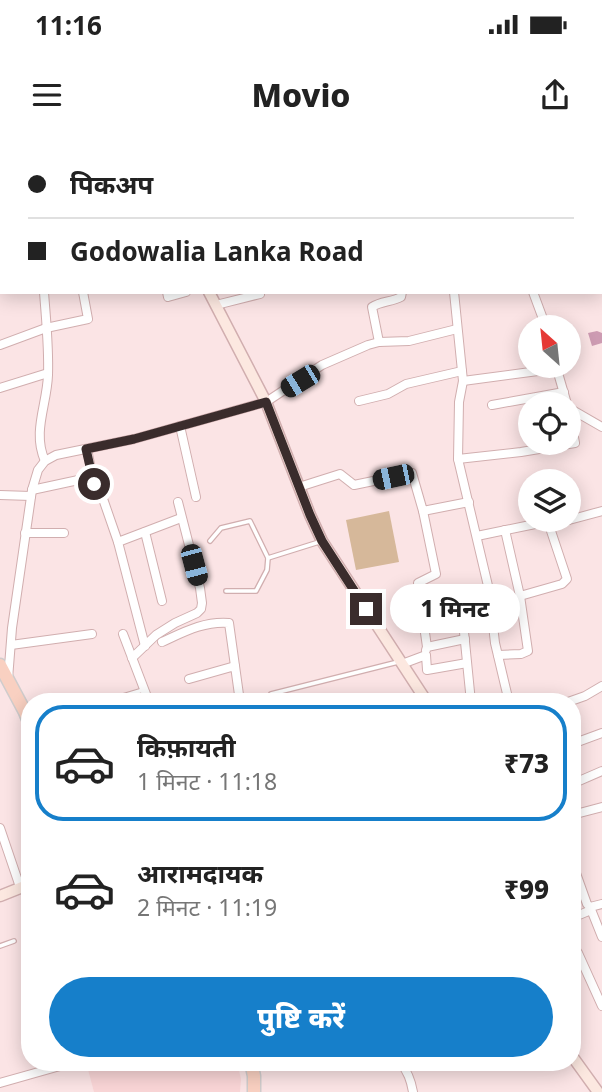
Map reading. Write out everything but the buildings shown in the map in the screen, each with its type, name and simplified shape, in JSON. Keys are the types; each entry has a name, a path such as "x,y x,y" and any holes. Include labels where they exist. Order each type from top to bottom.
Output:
{"main road":[{"path":"0,665 21,706"},
{"path":"253,1071 254,1092"}],"street":[{"path":"44,294 48,373 39,434 45,461"},
{"path":"0,345 46,328 88,319 83,294"},
{"path":"210,294 266,402 322,541 421,693"},
{"path":"216,305 260,294"},
{"path":"379,342 372,307 397,299 402,294"},
{"path":"454,294 463,381 459,402 458,459 489,590 498,655 507,693"},
{"path":"534,294 542,315"},
{"path":"8,679 25,533 38,470 45,461 56,455 134,439 266,402 322,365 379,342 398,343 457,329"},
{"path":"359,401 388,394 406,384 462,371"},
{"path":"0,388 48,373"},
{"path":"463,381 518,374"},
{"path":"560,378 564,392"},
{"path":"492,405 518,400"},
{"path":"581,415 602,427"},
{"path":"180,426 196,498"},
{"path":"86,449 94,484 101,493 118,542 145,646"},
{"path":"458,459 518,452"},
{"path":"299,486 340,474 354,485 412,473 436,574 418,583 427,670 467,663"},
{"path":"0,495 32,493 83,479 94,484"},
{"path":"132,658 166,628 201,609 200,588 178,502"},
{"path":"423,511 469,502"},
{"path":"581,517 602,511"},
{"path":"118,542 181,518"},
{"path":"477,536 518,527"},
{"path":"498,655 528,651 520,596 505,530"},
{"path":"145,532 162,601"},
{"path":"520,596 562,584 567,579 551,532"},
{"path":"25,533 64,533"},
{"path":"470,693 463,622 492,615"},
{"path":"162,642 201,625 229,623 239,693"},
{"path":"11,645 92,634"},
{"path":"123,634 146,693"},
{"path":"401,663 426,651 465,639"},
{"path":"189,679 235,666"},
{"path":"581,697 602,686"},
{"path":"581,741 602,733"},
{"path":"581,780 602,771"},
{"path":"581,812 602,807"},
{"path":"0,828 21,877"},
{"path":"581,887 602,937"},
{"path":"0,896 21,888"},
{"path":"581,914 602,904"},
{"path":"581,960 602,1006"},
{"path":"581,1068 598,1092"},
{"path":"0,1083 42,1071"},
{"path":"407,1071 413,1092"}],"lane":[{"path":"210,541 221,528 250,521 268,558 267,570 256,591 226,591"},
{"path":"268,558 322,541"},
{"path":"275,693 401,663"},
{"path":"134,693 145,690"},
{"path":"0,946 14,942"}],"shaded area":[{"path":"389,511 399,562 356,570 346,520"},
{"path":"88,1071 239,1071 241,1079 240,1092 94,1092"}],"route":[{"path":"94,484 86,449 134,439 266,402 322,541 366,609"}]}
